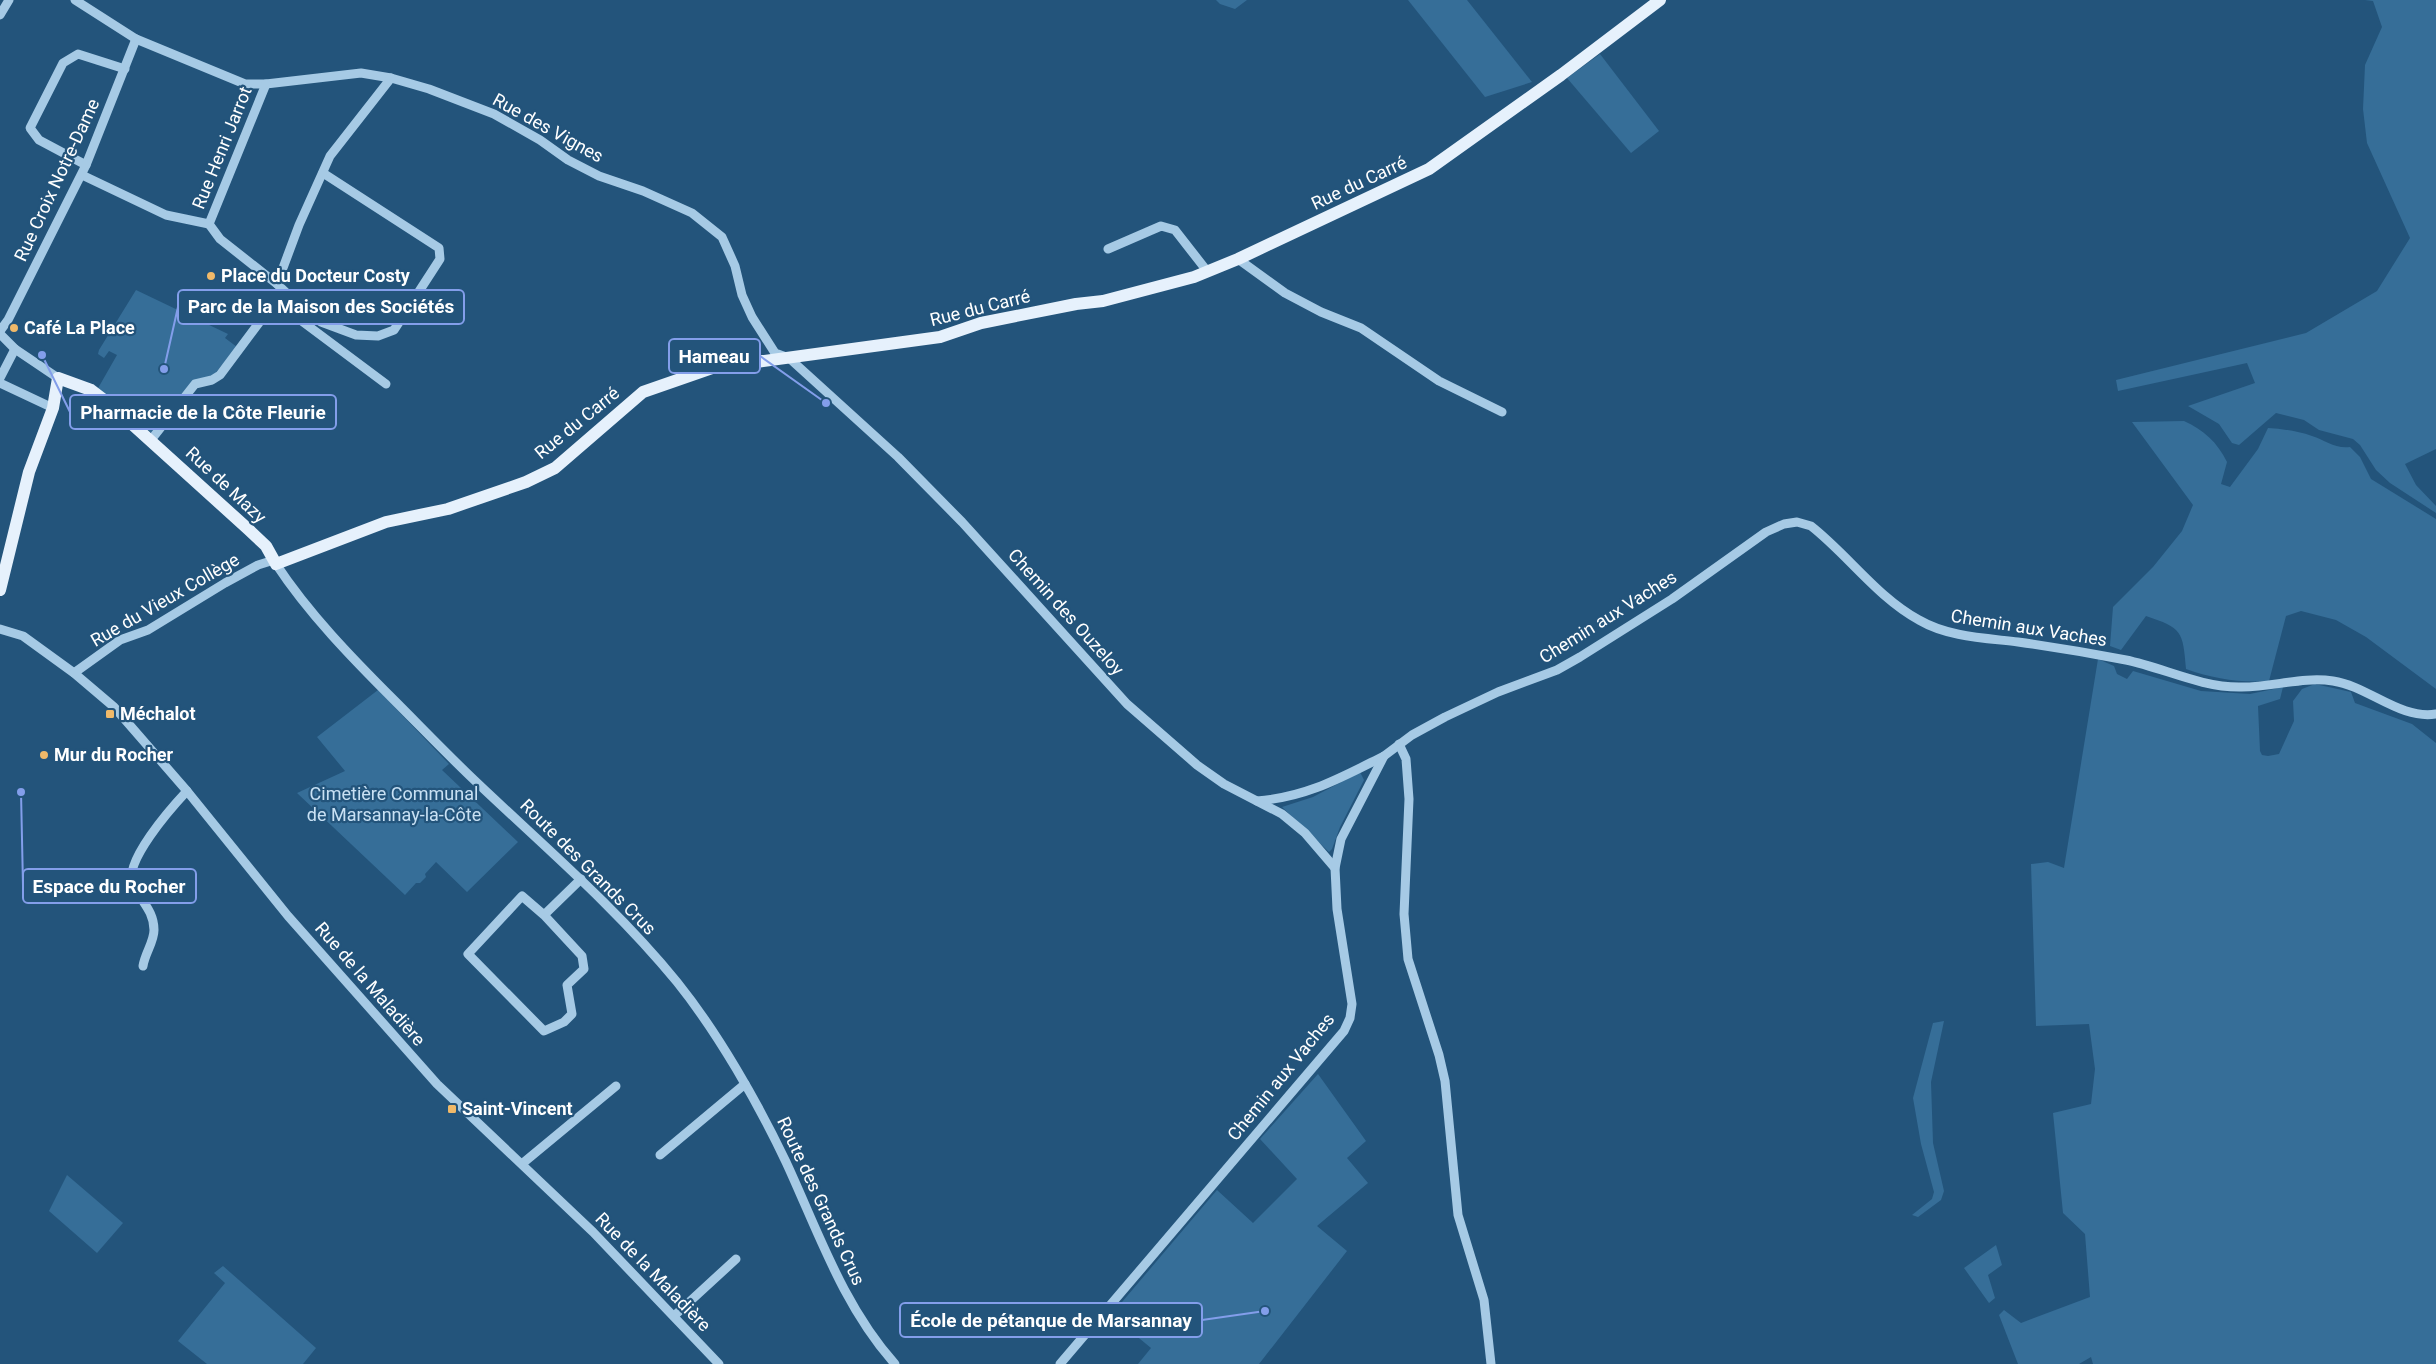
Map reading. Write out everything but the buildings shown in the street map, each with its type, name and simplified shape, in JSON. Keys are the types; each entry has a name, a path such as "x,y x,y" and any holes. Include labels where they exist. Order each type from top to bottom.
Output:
{"main road":[{"name":"Rue du Carré","path":"275,562 386,522 448,509 526,482 555,468 643,392 712,368 940,338 981,322 1076,304 1103,301 1194,278 1430,169 1561,75 1660,0"},
{"name":"Rue de Mazy","path":"58,378 91,390 151,440 260,540 275,562"},
{"path":"0,590 29,472 54,408 58,378"}],"street":[{"path":"0,15 9,0"},
{"name":"Rue des Vignes","path":"75,0 136,40 245,84 266,84 361,74 391,78 494,114 540,140 568,160 599,176 643,192 692,214 722,237 735,266 742,295 752,317 775,353 789,358"},
{"name":"Rue Croix Notre-Dame","path":"0,333 82,175 136,40"},
{"path":"86,165 40,140 30,128 63,63 78,54 125,69"},
{"path":"277,284 299,225 330,156 391,78"},
{"name":"Rue Henri Jarrot","path":"266,84 209,224 220,239 277,284 299,306"},
{"path":"323,173 439,248 440,259 394,330 378,336 356,335 321,322 299,306 297,313 299,319 386,384"},
{"path":"82,175 166,215 209,224"},
{"path":"1108,249 1161,226 1175,230 1207,271"},
{"path":"1238,259 1285,293 1321,312 1361,328 1439,381 1502,412"},
{"path":"151,440 195,384 212,380 220,375 264,316"},
{"name":"Rue de Mazy","path":"0,333 15,349 58,378"},
{"path":"0,378 15,349"},
{"name":"Chemin des Ouzeloy","path":"789,358 898,457 962,522 1128,704 1197,765 1224,784 1282,814 1305,833 1335,868"},
{"path":"0,383 54,408"},
{"name":"Chemin aux Vaches","path":"1060,1364 1344,1031 1350,1018 1352,1004 1337,909 1335,868 1341,839 1384,756 1399,744 1445,717 1498,692 1528,682 1565,666 1672,599 1766,532 1784,524 1798,522 1811,526 1903,610 1934,628 2124,660 2167,670 2195,681 2220,685 2238,687 2270,686 2301,680 2335,681 2418,715 2436,714"},
{"name":"Rue du Vieux Collège","path":"74,673 120,640 148,630 258,566 275,562"},
{"name":"Route des Grands Crus","path":"275,562 288,582 363,669 468,774 618,915 678,983 745,1084 785,1161 840,1282 860,1316 895,1364"},
{"name":"Rue de la Maladière","path":"0,629 23,636 74,673 114,707 187,791 288,916 437,1084 593,1232 719,1364"},
{"path":"1399,744 1406,759 1410,799 1404,914 1408,959 1439,1055 1445,1082 1458,1215 1484,1300 1491,1364"},
{"path":"1257,801 1282,799 1303,794 1384,756"},
{"path":"143,966 154,935 154,928 148,905 132,883 132,872 141,852 158,824 187,791"},
{"path":"544,915 581,879"},
{"path":"522,896 544,915 582,956 584,969 567,985 572,1014 564,1022 544,1032 468,954 522,896"},
{"path":"660,1155 745,1084"},
{"path":"523,1164 616,1086"},
{"path":"674,1316 736,1259"}],"green space":[{"path":"1216,0 1247,0 1235,9 1220,4"},
{"path":"1408,0 1467,0 1532,82 1485,97"},
{"path":"2365,0 2436,0 2436,449 2405,464 2416,485 2436,506 2436,513 2390,483 2376,470 2360,445 2353,439 2319,430 2304,420 2276,413 2239,445 2232,443 2219,424 2188,406 2255,383 2247,363 2118,391 2116,380 2306,333 2377,291 2410,238 2367,143 2363,109 2365,65 2382,27 2373,1"},
{"path":"1600,54 1659,131 1631,153 1567,78"},
{"path":"136,290 228,334 225,338 237,347 213,376 194,382 153,434 97,390 117,355 109,351 104,358 98,354 99,350"},
{"path":"2184,421 2198,428 2209,437 2223,455 2227,462 2221,484 2230,487 2258,449 2268,428 2290,431 2312,436 2335,445 2350,447 2360,457 2371,479 2436,519 2436,689 2366,637 2336,620 2301,611 2286,616 2269,681 2227,680 2186,669 2184,646 2178,633 2167,624 2146,616 2121,650 2110,646 2113,607 2153,567 2182,531 2193,505 2132,422"},
{"path":"2098,659 2114,666 2117,674 2127,679 2133,671 2201,691 2250,694 2283,687 2280,699 2258,706 2260,751 2262,755 2279,754 2294,721 2293,701 2302,689 2315,684 2351,692 2355,703 2412,724 2436,743 2436,1364 2093,1364 2091,1357 2079,1364 2018,1364 1999,1315 2004,1310 2021,1323 2090,1297 2085,1234 2063,1213 2053,1113 2091,1104 2095,1069 2089,1024 2036,1026 2031,864 2048,862 2064,868"},
{"name":"Cimetière Communal de Marsannay-la-Côte","path":"378,690 449,764 442,770 518,842 467,892 436,862 425,874 426,877 420,883 416,883 405,895 297,793 345,771 317,737"},
{"path":"1360,772 1364,780 1329,852 1282,807 1313,797"},
{"path":"1944,1021 1931,1082 1933,1143 1944,1191 1941,1200 1918,1217 1912,1215 1932,1199 1934,1192 1921,1144 1913,1098 1933,1023"},
{"path":"1318,1074 1366,1141 1347,1158 1368,1183 1317,1226 1347,1251 1259,1364 1138,1364 1151,1348 1111,1315 1217,1190 1253,1223 1297,1179 1260,1139"},
{"path":"67,1175 123,1223 97,1253 49,1211"},
{"path":"1996,1245 2002,1265 1988,1275 1995,1298 1989,1303 1964,1268"},
{"path":"223,1266 316,1348 303,1364 207,1364 178,1341 225,1283 214,1273"}],"place":[{"name":"Place du Docteur Costy","path":"211,276"},
{"name":"Café La Place","path":"14,328"},
{"name":"Pharmacie de la Côte Fleurie","path":"42,355"},
{"name":"Parc de la Maison des Sociétés","path":"164,369"},
{"name":"Hameau","path":"826,403"},
{"name":"Méchalot","path":"110,714"},
{"name":"Mur du Rocher","path":"44,755"},
{"name":"Espace du Rocher","path":"21,792"},
{"name":"Saint-Vincent","path":"452,1109"},
{"name":"École de pétanque de Marsannay","path":"1265,1311"}]}
